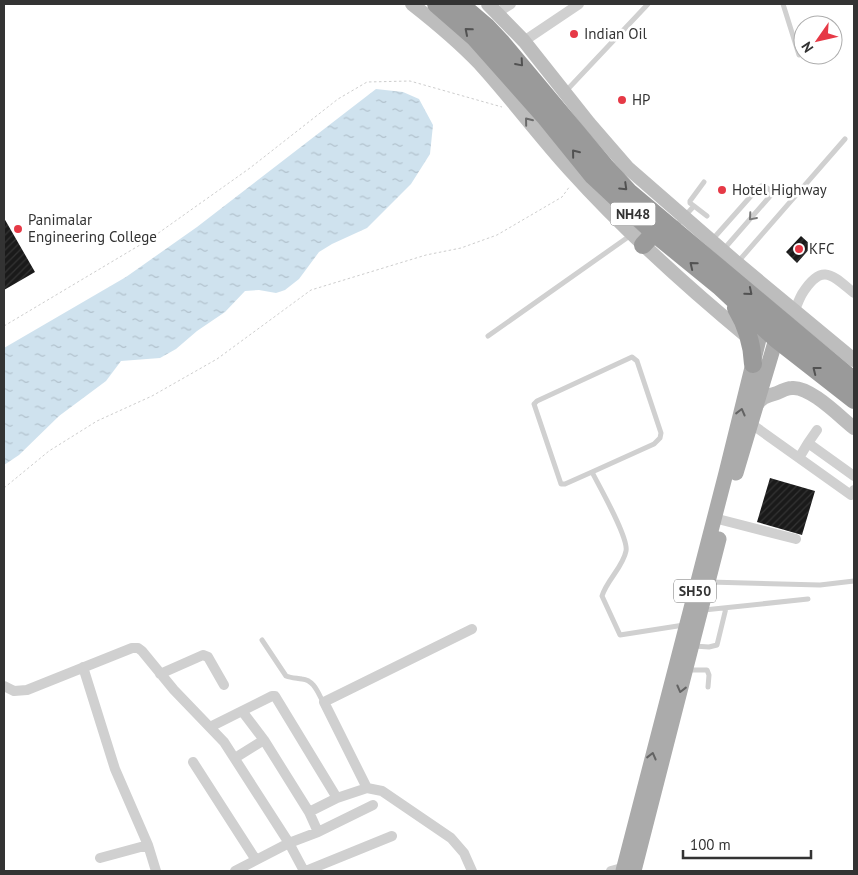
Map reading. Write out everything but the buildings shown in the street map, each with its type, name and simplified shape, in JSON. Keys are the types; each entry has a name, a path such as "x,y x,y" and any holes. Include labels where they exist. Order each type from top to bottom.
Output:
{"highway":[{"name":"NH48","path":"436,4 475,38 482,56 546,118 643,238 719,286 770,333 854,400"},
{"name":"NH48","path":"460,4 486,26 502,43 616,179 678,224 785,316 854,381"},
{"path":"719,286 740,315 750,339 753,364"}],"main road":[{"name":"SH50","path":"625,869 686,625 750,422 770,333 785,316"},
{"name":"SH50","path":"625,869 686,670 708,582 719,520 760,335 770,333"}],"street":[{"path":"412,4 448,33 482,56 521,113 576,177 643,238 707,304 750,339"},
{"path":"492,8 511,4"},
{"path":"524,42 579,4"},
{"path":"492,8 524,42 564,93 678,224 711,241 737,263 785,316 854,360"},
{"path":"785,316 815,279 823,274 832,275 852,287"},
{"path":"754,408 759,400 764,397 791,388 802,389 818,398 854,428"},
{"path":"750,422 850,495 854,490"},
{"path":"799,458 817,430"},
{"path":"808,443 854,476"},
{"path":"719,520 796,539"},
{"path":"367,788 324,702 472,629"},
{"path":"4,686 14,691 27,690 132,648 138,648 174,690 224,742 305,871 392,836"},
{"path":"160,674 203,655 208,657 224,685"},
{"path":"84,667 115,769 148,845 156,871"},
{"path":"210,727 272,696 277,697 337,798"},
{"path":"242,711 264,740 309,812 318,832"},
{"path":"235,758 264,740"},
{"path":"193,762 256,860"},
{"path":"309,812 337,798 367,788 382,791 451,838 464,853 472,871"},
{"path":"243,870 256,860 289,843 318,832 373,805"},
{"path":"100,858 148,845"}],"lane":[{"path":"564,93 648,4"},
{"path":"783,4 793,36"},
{"path":"737,263 845,139"},
{"path":"704,182 690,203 707,216"},
{"path":"711,241 759,187 763,185 770,190 771,194 723,251"},
{"path":"678,224 694,206"},
{"path":"488,336 643,238"},
{"path":"632,357 637,361 661,433 660,438 654,444 592,472 561,484 534,404 632,357"},
{"path":"592,472 620,528 626,547 623,558 602,596 618,633 623,636 686,625"},
{"path":"708,582 820,585 854,581"},
{"path":"701,610 808,599"},
{"path":"692,646 709,647 717,645 726,608"},
{"path":"262,640 286,676 308,679 312,682 324,702"},
{"path":"686,670 707,670 709,675 708,687"}],"path":[{"path":"4,326 150,239 250,168 338,99 367,82 410,81 521,113"},
{"path":"4,488 49,451 97,422 152,396 217,359 311,290 426,255 461,248 497,235 562,197 576,177"}],"water":[{"path":"376,89 403,92 419,99 433,125 430,154 411,184 367,228 319,252 299,279 285,290 276,293 259,290 245,291 225,312 197,331 176,349 160,358 121,361 106,381 59,416 19,455 4,465 4,348 126,277 197,227"}],"place":[{"name":"Indian Oil","path":"574,34"},
{"name":"HP","path":"622,100"},
{"name":"Hotel Highway","path":"722,190"},
{"name":"Panimalar Engineering College","path":"18,229"},
{"name":"KFC","path":"799,249"}]}
